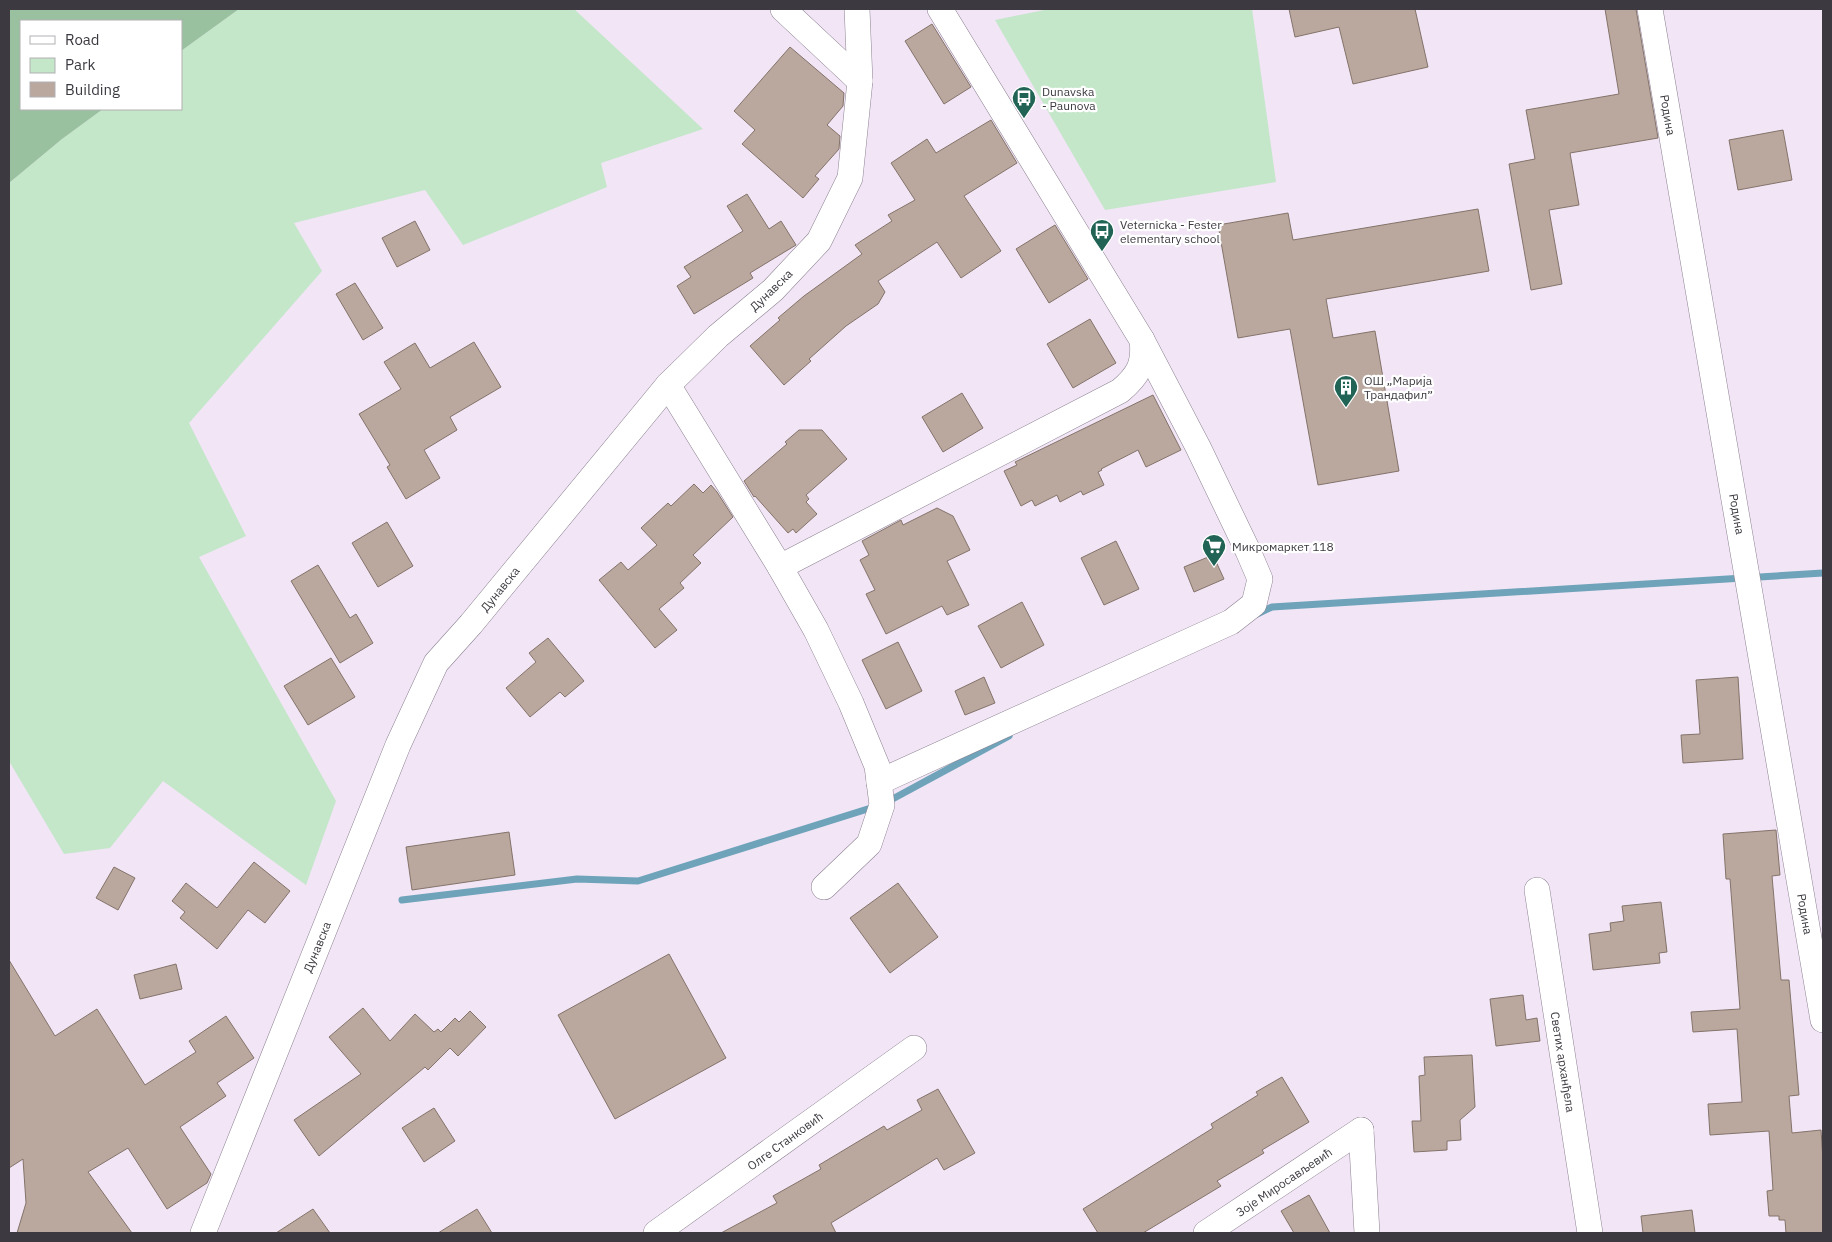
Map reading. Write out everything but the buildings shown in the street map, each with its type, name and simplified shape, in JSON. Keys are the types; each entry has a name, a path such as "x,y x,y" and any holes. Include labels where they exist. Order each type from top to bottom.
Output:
{"street":[{"path":"784,9 860,81"},
{"name":"Дунавска","path":"204,1233 398,745 436,663 471,624 668,385 718,336 774,290 819,241 850,178 860,81 857,9"},
{"path":"879,782 1231,622 1254,604 1260,580 1198,447 1142,340 940,9"},
{"name":"Родина","path":"1650,9 1823,1020"},
{"path":"780,567 1120,391 1133,380 1141,365 1142,340"},
{"path":"668,385 780,567 816,630 851,703 877,766 882,805 869,844 824,887"},
{"name":"Светих арханђела","path":"1537,890 1590,1233"},
{"name":"Олге Станковић","path":"656,1233 914,1048"},
{"name":"Зоје Миросављевић","path":"1206,1233 1361,1130 1367,1233"}],"green space":[{"path":"9,9 239,9 182,50 182,20 20,20 20,110 102,110 62,139 9,183"},
{"path":"239,9 574,9 703,129 601,163 607,187 463,245 425,190 294,223 322,271 189,423 246,536 199,557 336,801 306,885 163,781 110,848 64,854 9,761 9,183 62,139 102,110 182,110 182,50"},
{"path":"1049,9 1252,9 1276,182 1105,210 995,20"}],"waterway":[{"path":"1257,614 1272,607 1823,573"},
{"path":"887,802 1009,736"},
{"path":"402,900 577,879 638,881 874,807"}],"place":[{"name":"Dunavska - Paunova","path":"1024,119"},
{"name":"Veternicka - Fester elementary school","path":"1102,252"},
{"name":"ОШ „Марија Трандафил”","path":"1346,408"},
{"name":"Микромаркет 118","path":"1214,567"}]}
